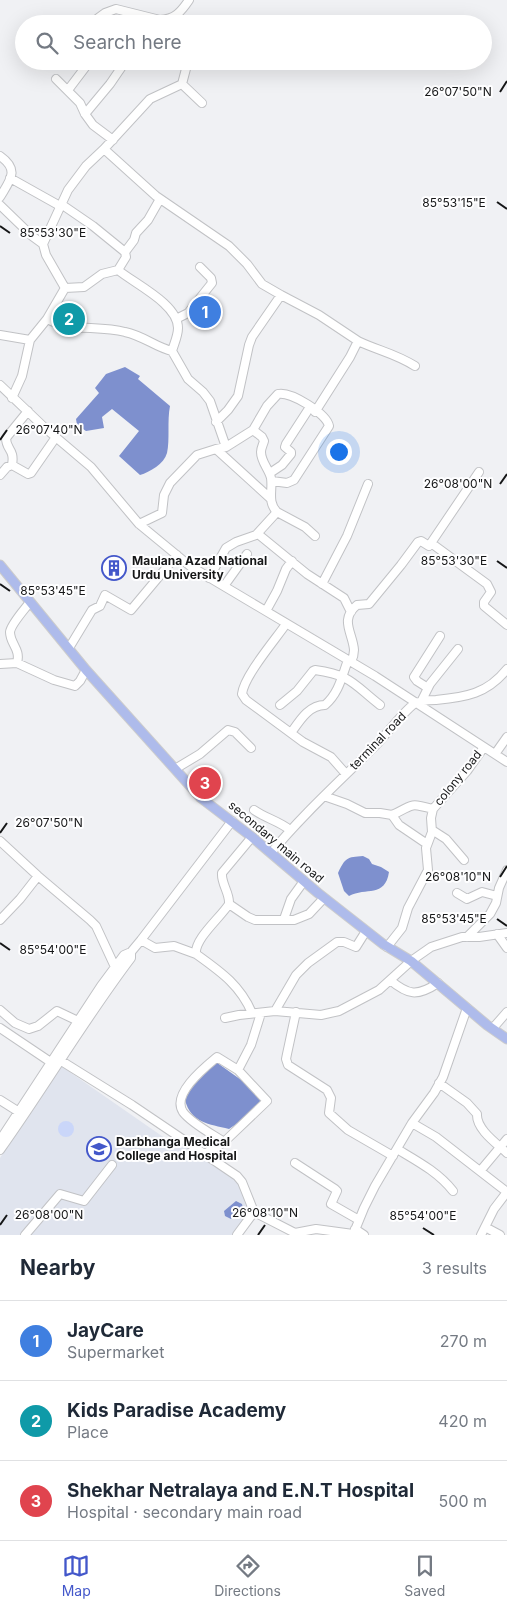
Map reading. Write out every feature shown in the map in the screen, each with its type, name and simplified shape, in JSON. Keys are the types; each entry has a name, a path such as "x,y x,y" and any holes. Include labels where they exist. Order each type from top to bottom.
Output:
{"main road":[{"name":"secondary main road","path":"0,565 86,670 201,798 271,852 324,898 388,947 411,961 507,1039"}],"street":[{"path":"177,15 189,0"},
{"path":"102,15 116,9 140,15"},
{"path":"68,90 83,70"},
{"path":"85,114 120,70"},
{"path":"182,84 185,70"},
{"path":"56,80 80,103 93,125 113,140"},
{"path":"182,84 202,103"},
{"path":"43,244 60,205 79,174 150,99 182,84"},
{"path":"104,149 160,199 229,246 247,264 262,284 319,315 358,341 386,350 415,366"},
{"path":"0,156 11,167 12,171 0,197"},
{"path":"10,178 60,205 93,226 125,252"},
{"path":"65,288 88,286 102,274 118,270 126,257 125,252 134,240 136,233 148,220 160,199"},
{"path":"0,206 43,244 46,255 65,288"},
{"path":"176,320 188,313 212,283 200,267"},
{"path":"118,270 164,304 176,320 177,332 172,351 188,379 210,401 226,447"},
{"path":"12,398 22,376 30,340 47,319 65,288"},
{"path":"216,422 238,396 248,345 281,295"},
{"path":"47,319 68,326 126,332 141,336 160,348 172,351"},
{"path":"0,335 30,340"},
{"path":"271,477 291,454 285,447 286,444 350,357 358,341"},
{"path":"0,385 44,428 91,467 140,524 190,566 418,703 507,762"},
{"path":"140,524 162,513 166,489 193,459 202,453 226,447 254,430 267,406 281,393 291,395 329,423 328,429 294,480 288,483 271,477"},
{"path":"12,465 13,454 6,442 6,438 28,411"},
{"path":"254,430 263,439 264,444 261,453 262,460 271,477 271,499"},
{"path":"12,465 28,474 31,473 56,437"},
{"path":"216,449 271,499 277,512 305,527 315,536"},
{"path":"0,475 12,465"},
{"path":"291,733 312,708 329,702 340,685 342,675 354,650 348,625 351,612 357,605 369,604 398,570 418,542 421,541 429,546 432,543 479,472"},
{"path":"322,584 347,536 368,484"},
{"path":"209,578 226,548 258,534 277,512"},
{"path":"258,534 322,584 344,598 351,612"},
{"path":"432,543 487,584 491,592 484,602 484,606 507,625"},
{"path":"224,586 246,554"},
{"path":"69,648 92,610 100,606 105,595 131,610 177,555"},
{"path":"266,611 280,586 284,573 292,561"},
{"path":"17,663 18,654 11,637 11,630 30,602"},
{"path":"286,624 252,672 243,688 242,694 246,700 291,733 331,757 346,774"},
{"path":"428,688 414,677 440,636"},
{"name":"terminal road","path":"271,852 290,830 418,703 458,649"},
{"path":"0,664 17,663 54,680 75,686 86,670"},
{"path":"418,703 471,695 493,682 507,668"},
{"path":"280,705 297,692 314,671 342,675 359,686 380,705"},
{"path":"175,769 200,754 228,730 235,732 251,748"},
{"path":"495,754 507,738"},
{"name":"colony road","path":"388,947 402,928 408,908 428,870 426,844 432,830 431,818 433,809 467,771 484,747"},
{"path":"324,796 365,813 392,815 411,804 433,809"},
{"path":"254,810 290,830"},
{"path":"392,815 399,825 426,844"},
{"path":"0,1140 56,1061 115,967 124,955 131,952 141,940 232,821"},
{"path":"432,830 446,839 464,860"},
{"path":"196,954 195,949 199,941 229,904 230,899 222,873 252,837"},
{"path":"0,841 96,926 115,967"},
{"path":"466,937 490,914 507,870"},
{"path":"2,915 20,899 38,876"},
{"path":"284,919 291,899 304,881"},
{"path":"457,893 467,899 482,892 497,896"},
{"path":"229,904 252,919 294,920 308,914 324,898"},
{"path":"275,1010 296,976 308,963 337,942 344,942 356,947 366,931"},
{"path":"225,1018 275,1010 321,1015 338,1012 379,990 411,961 431,947 458,938 507,933"},
{"path":"497,934 507,948"},
{"path":"141,940 155,948 174,946 196,954 218,969 237,987 246,999 252,1013"},
{"path":"0,1150 26,1114 78,1020 89,1010 131,958 131,952"},
{"path":"390,980 402,989 410,992 424,991 438,983"},
{"path":"354,1233 364,1208 412,1123 443,1078 467,1008"},
{"path":"0,1010 14,1023 29,1029 38,1026 57,1011 78,1020"},
{"path":"296,1012 287,1054 288,1065 327,1090 331,1098 328,1112 348,1130 428,1168 447,1183 453,1191"},
{"path":"492,1028 507,1012"},
{"path":"238,1070 250,1045 261,1013"},
{"path":"0,1028 56,1061 230,1171 242,1182 254,1212 295,1233 316,1229 364,1235"},
{"path":"205,1154 224,1142 267,1101 238,1070 217,1057 198,1074 183,1093 180,1101 182,1111 224,1142"},
{"path":"438,1083 471,1106 477,1114 476,1120 480,1126 504,1150"},
{"path":"0,1100 19,1112"},
{"path":"412,1123 436,1137 480,1170 506,1194 494,1209 481,1235"},
{"path":"480,1170 504,1150 507,1139"},
{"path":"295,1163 335,1188 336,1192 331,1204 359,1220"},
{"path":"25,1235 60,1194 84,1201 112,1165"},
{"path":"237,1235 254,1212"},
{"path":"485,1227 500,1235"}],"shaded area":[{"name":"Darbhanga Medical College and Hospital","path":"61,1066 169,1141 172,1136 240,1182 251,1213 234,1235 0,1235 0,1158"},
{"path":"66,1121 72,1123 74,1129 72,1135 66,1137 60,1135 58,1129 60,1123"}],"water":[{"path":"125,367 140,376 138,379 170,406 167,453 163,461 156,467 140,475 119,456 139,431 112,409 102,417 104,428 86,431 77,425 76,419 99,393 95,388 106,374"},
{"path":"363,856 369,859 372,864 389,872 387,880 379,889 355,893 349,896 344,891 338,873 347,859"},
{"path":"216,1062 251,1087 262,1102 229,1129 208,1124 196,1118 188,1108 185,1100 191,1088"},
{"path":"236,1201 242,1204 243,1209 231,1219 225,1216 224,1211"}],"place":[{"name":"JayCare","path":"205,312"},
{"name":"Kids Paradise Academy","path":"69,319"},
{"name":"Maulana Azad National Urdu University","path":"114,568"},
{"name":"Shekhar Netralaya and E.N.T Hospital","path":"205,783"},
{"name":"Darbhanga Medical College and Hospital","path":"99,1149"}]}
